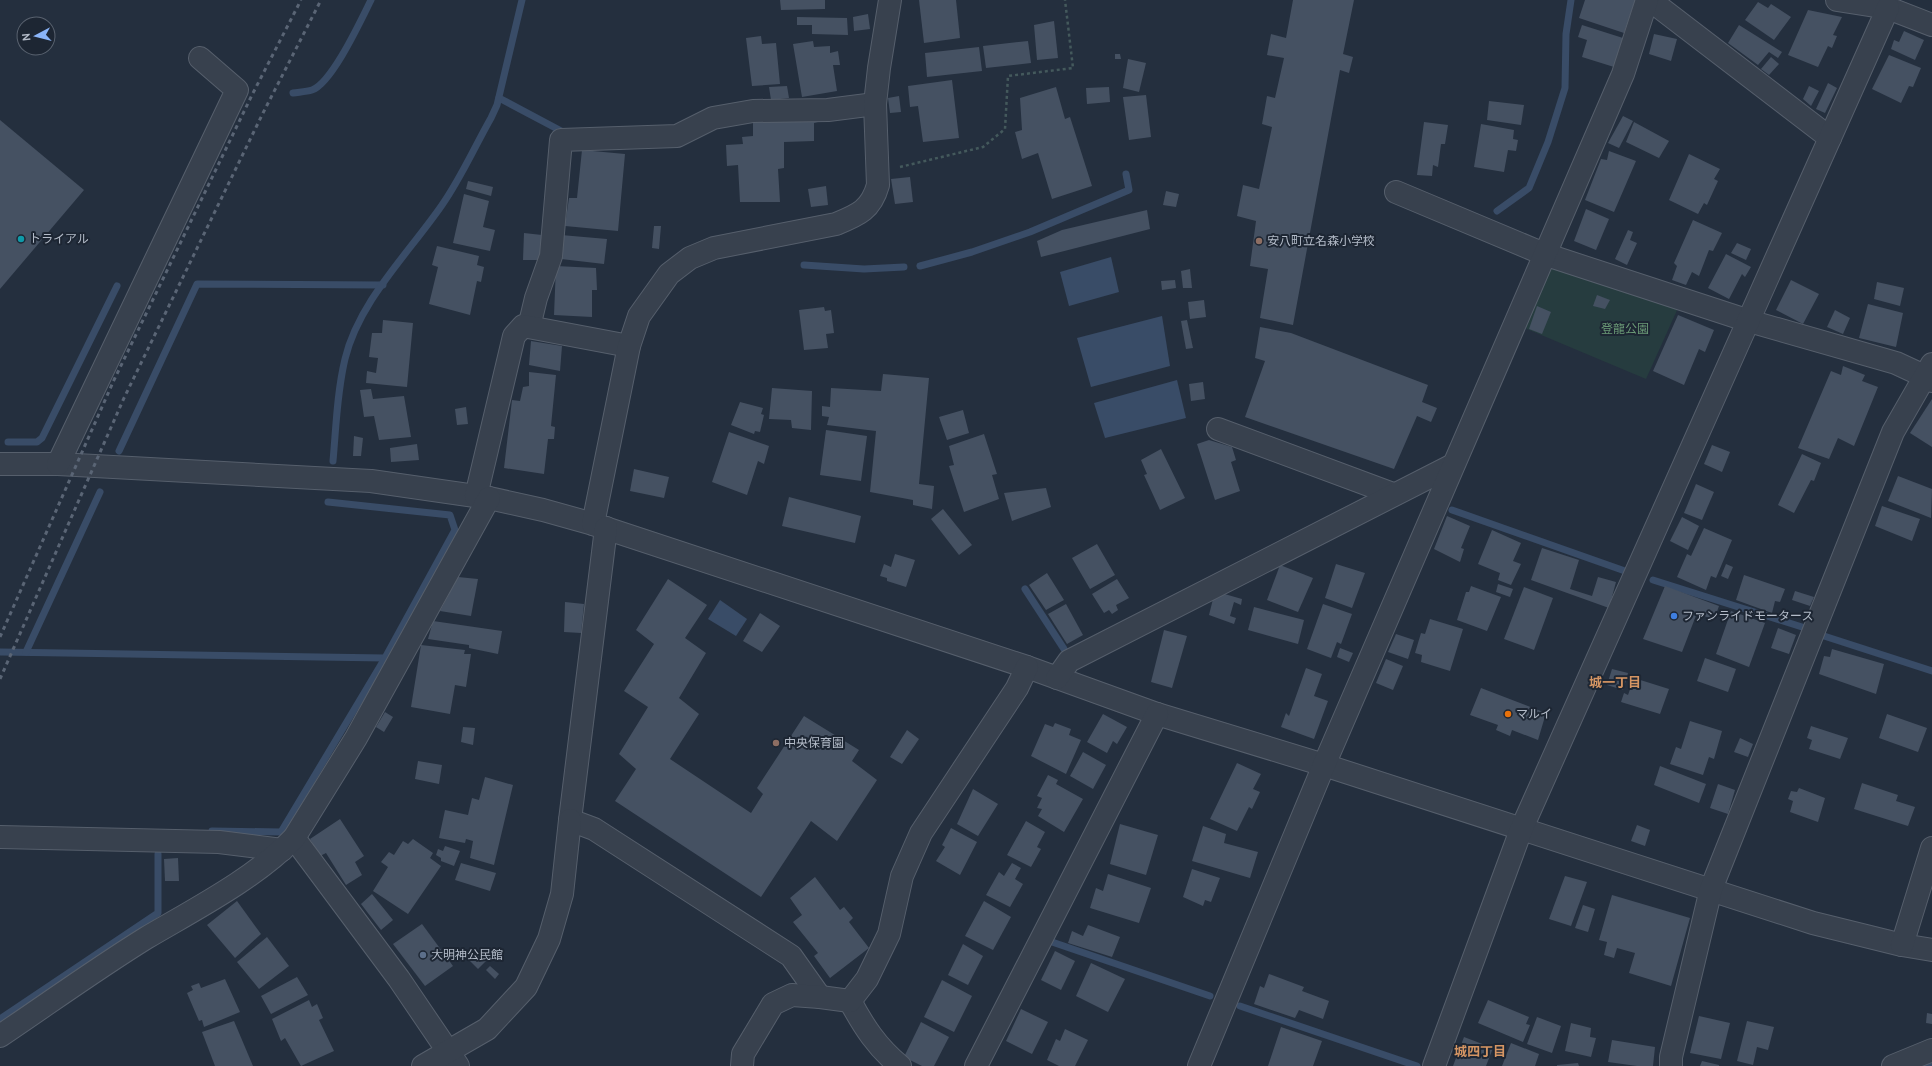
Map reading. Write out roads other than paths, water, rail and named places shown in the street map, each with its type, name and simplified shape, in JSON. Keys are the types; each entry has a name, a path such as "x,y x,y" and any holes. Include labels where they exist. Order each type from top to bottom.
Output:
{"street":[{"path":"423,1066 453,1059 487,1030 526,987 550,939 562,894 600,526 629,346 639,316 653,294 669,274 690,258 714,248 836,224 854,216 868,207 875,198 878,186 875,104 890,0"},
{"path":"1199,1066 1324,765 1623,74 1648,0 1830,138"},
{"path":"1837,0 1888,8 1932,25"},
{"path":"1434,1066 1521,830 1888,8"},
{"path":"58,464 237,90 200,58"},
{"path":"529,328 536,298 550,256 561,140 676,136 713,118 753,111 828,110 875,104"},
{"path":"1396,192 1544,254 1749,321 1929,373 1893,432 1711,889 1671,1057 1671,1066"},
{"path":"0,1036 132,947 243,879 288,844 356,738 483,497 514,336 523,326 629,346"},
{"path":"1218,429 1393,494"},
{"path":"0,464 58,464 372,481 483,497 543,510 600,526 1027,667 1158,714 1324,765 1521,830 1711,889 1813,923 1902,945 1932,950"},
{"path":"1057,678 1069,661 1393,494 1453,465"},
{"path":"850,1001 867,979 889,934 902,876 922,833 1017,688 1027,667"},
{"path":"976,1066 1158,714"},
{"path":"570,820 594,829 791,956 820,997"},
{"path":"0,837 288,844 399,979 453,1059"},
{"path":"1902,945 1932,848"},
{"path":"742,1066 743,1054 773,1004 792,995 850,1001"},
{"path":"850,1001 864,1028 888,1056 900,1066"},
{"path":"1893,1066 1932,1050"}],"water":[{"path":"1111,257 1119,292 1069,306 1060,272"},
{"path":"1162,316 1170,366 1091,387 1077,338"},
{"path":"1177,380 1186,418 1105,438 1094,403"},
{"path":"720,600 747,619 736,636 708,619"}],"waterway":[{"path":"293,93 312,90 320,85 328,76 345,50 371,0"},
{"path":"333,461 340,384 345,359 352,338 361,317 373,297 449,195 491,118 497,105 522,0"},
{"path":"1497,211 1529,188 1548,142 1565,88 1566,34 1571,0"},
{"path":"499,98 565,133"},
{"path":"920,266 972,252 1030,232 1129,190 1126,174"},
{"path":"804,265 864,269 904,267"},
{"path":"119,451 197,284 383,285"},
{"path":"8,442 37,442 42,438 117,286"},
{"path":"26,652 100,492"},
{"path":"212,831 281,832 385,658 455,530 450,515 328,502"},
{"path":"1452,510 1625,571"},
{"path":"1653,580 1802,627"},
{"path":"1025,589 1064,649"},
{"path":"1824,636 1932,671"},
{"path":"0,652 385,658"},
{"path":"0,1019 158,913 158,854"},
{"path":"1052,942 1210,996"},
{"path":"1240,1006 1417,1066"},
{"path":"1927,1066 1932,1064"}],"railway":[{"path":"0,637 114,380 252,95 301,0"},
{"path":"0,679 124,398 263,113 321,0"}],"place":[{"name":"トライアル","path":"21,239"},
{"name":"安八町立名森小学校","path":"1259,241"},
{"name":"ファンライドモータース","path":"1674,616"},
{"name":"マルイ","path":"1508,714"},
{"name":"中央保育園","path":"776,743"},
{"name":"大明神公民館","path":"423,955"}],"district":[{"name":"城一丁目","path":"1615,682"},
{"name":"城四丁目","path":"1480,1051"}],"park label":[{"name":"登龍公園","path":"1625,329"}]}
